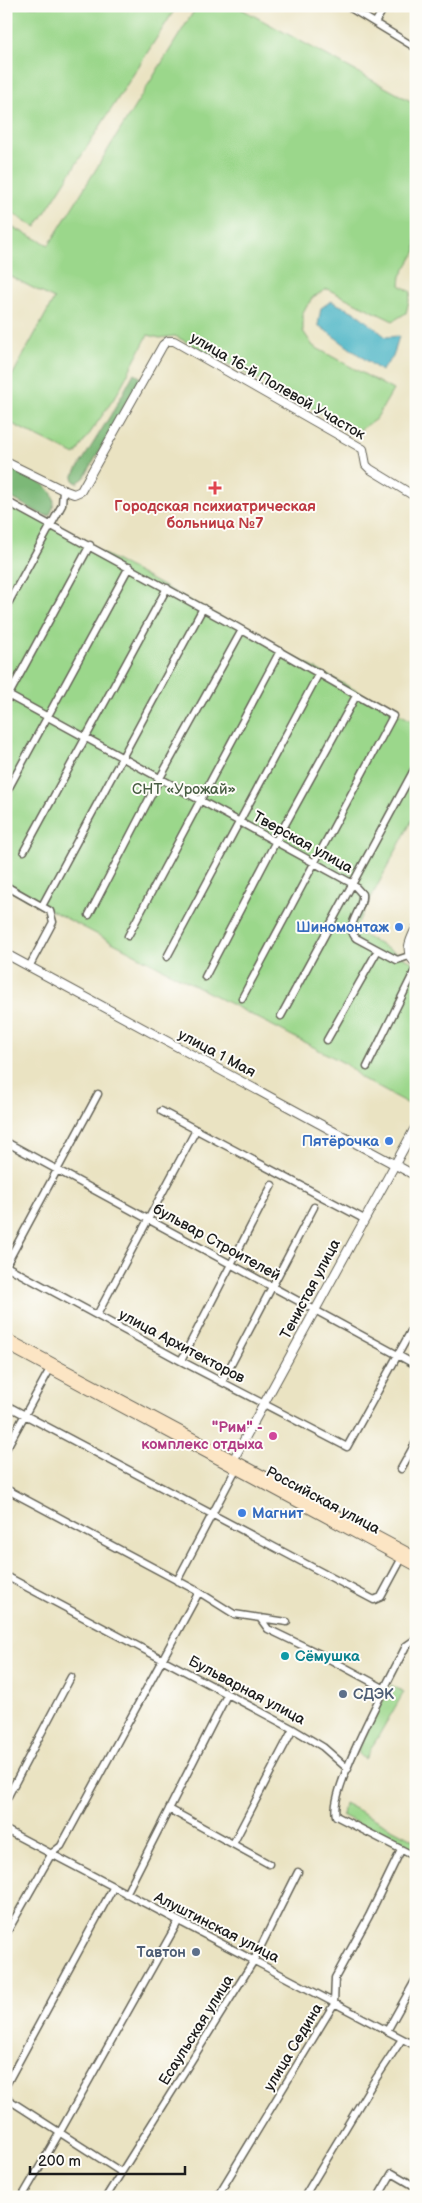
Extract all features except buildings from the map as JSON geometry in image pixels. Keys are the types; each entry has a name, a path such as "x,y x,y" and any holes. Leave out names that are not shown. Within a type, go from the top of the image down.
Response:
{"main road":[{"name":"Российская улица","path":"6,1338 416,1566"},
{"name":"Российская улица","path":"6,1345 416,1557"}],"street":[{"path":"347,6 416,48"},
{"path":"375,23 385,6"},
{"name":"улица 16-й Полевой Участок","path":"63,490 74,494 81,491 163,345 168,341 174,341 363,449 366,465 370,470 416,497"},
{"path":"6,462 63,490 62,505 6,608"},
{"path":"7,505 90,545 320,673 356,696 393,716 242,998"},
{"path":"7,696 90,545"},
{"path":"6,793 129,567"},
{"path":"24,852 85,736 167,588"},
{"path":"42,906 203,608"},
{"path":"89,915 160,778 242,630"},
{"path":"128,936 280,651"},
{"path":"167,957 320,673"},
{"name":"Тверская улица","path":"7,696 85,736 352,884 362,894 363,902 351,926 352,934 378,950"},
{"path":"205,977 276,841 356,696"},
{"path":"281,1016 416,766"},
{"path":"6,886 50,911 53,922 48,935 29,966"},
{"path":"416,928 410,940 409,953 416,963"},
{"path":"327,1040 378,950 397,960 409,953"},
{"name":"улица 1 Мая","path":"6,954 416,1176"},
{"path":"367,1067 416,968"},
{"path":"6,1265 98,1094"},
{"path":"161,1111 364,1219"},
{"name":"Тенистая улица","path":"235,1464 314,1309 416,1126"},
{"path":"97,1315 196,1130"},
{"name":"бульвар Строителей","path":"6,1142 149,1218 416,1365"},
{"path":"181,1361 272,1185"},
{"path":"222,1382 271,1285 314,1207"},
{"name":"улица Архитекторов","path":"6,1265 181,1361 347,1447 397,1355"},
{"path":"397,1355 416,1322"},
{"path":"6,1449 50,1369"},
{"path":"6,1405 374,1600 381,1597 402,1558"},
{"path":"401,1469 416,1442"},
{"path":"177,1580 213,1514 235,1464"},
{"path":"6,1488 199,1592 234,1614 287,1622"},
{"name":"Бульварная улица","path":"6,1576 292,1729 323,1747 348,1769"},
{"path":"6,1934 52,1853 61,1846 199,1592"},
{"path":"260,1618 268,1629 385,1689"},
{"path":"416,1639 406,1646 350,1758 335,1807 336,1816 416,1857"},
{"path":"6,1800 71,1677"},
{"path":"126,1894 227,1695"},
{"path":"233,1844 292,1729"},
{"path":"169,1809 269,1864"},
{"name":"Алуштинская улица","path":"6,1830 253,1962 290,1978 334,2004 416,2046"},
{"name":"улица Седина","path":"217,2197 334,2004 335,1978 369,1916 401,1850"},
{"name":"Есаульская улица","path":"106,2197 253,1962 298,1872"},
{"path":"6,2085 114,1888"},
{"path":"22,2197 178,1922"},
{"path":"387,2031 416,1979"},
{"path":"304,2197 371,2086 402,2039"},
{"path":"6,2098 121,2172"},
{"path":"378,2197 392,2173 416,2187"}],"green space":[{"path":"6,6 177,6 36,227 6,210"},
{"path":"197,6 236,6 416,104 416,251 401,276 400,285 411,292 406,313 393,321 327,289 313,297 303,312 303,331 313,346 393,390 376,419 357,432 175,336 160,338 148,335 117,394 75,455 6,421 6,387 54,299 6,274 6,224 49,245"},
{"path":"134,373 141,378 84,478 77,483 74,481 73,476"},
{"path":"6,467 34,479 49,490 53,497 53,506 49,516 41,514 6,495"},
{"name":"СНТ «Урожай»","path":"6,501 416,723 416,813 356,926 357,932 416,964 416,1108 361,1078 346,1064 6,887"},
{"path":"391,1685 404,1692 365,1759 360,1756 358,1750"},
{"path":"344,1803 416,1841 416,1854 342,1815"}],"water":[{"path":"331,301 356,313 386,337 399,336 393,357 381,371 318,325 321,308"}],"place":[{"name":"Городская психиатрическая больница №7","path":"215,488"},
{"name":"Шиномонтаж","path":"399,927"},
{"name":"Пятёрочка","path":"389,1141"},
{"name":"\"Рим\" - комплекс отдыха","path":"273,1436"},
{"name":"Магнит","path":"242,1513"},
{"name":"Сёмушка","path":"285,1656"},
{"name":"СДЭК","path":"343,1694"},
{"name":"Тавтон","path":"196,1952"}]}
